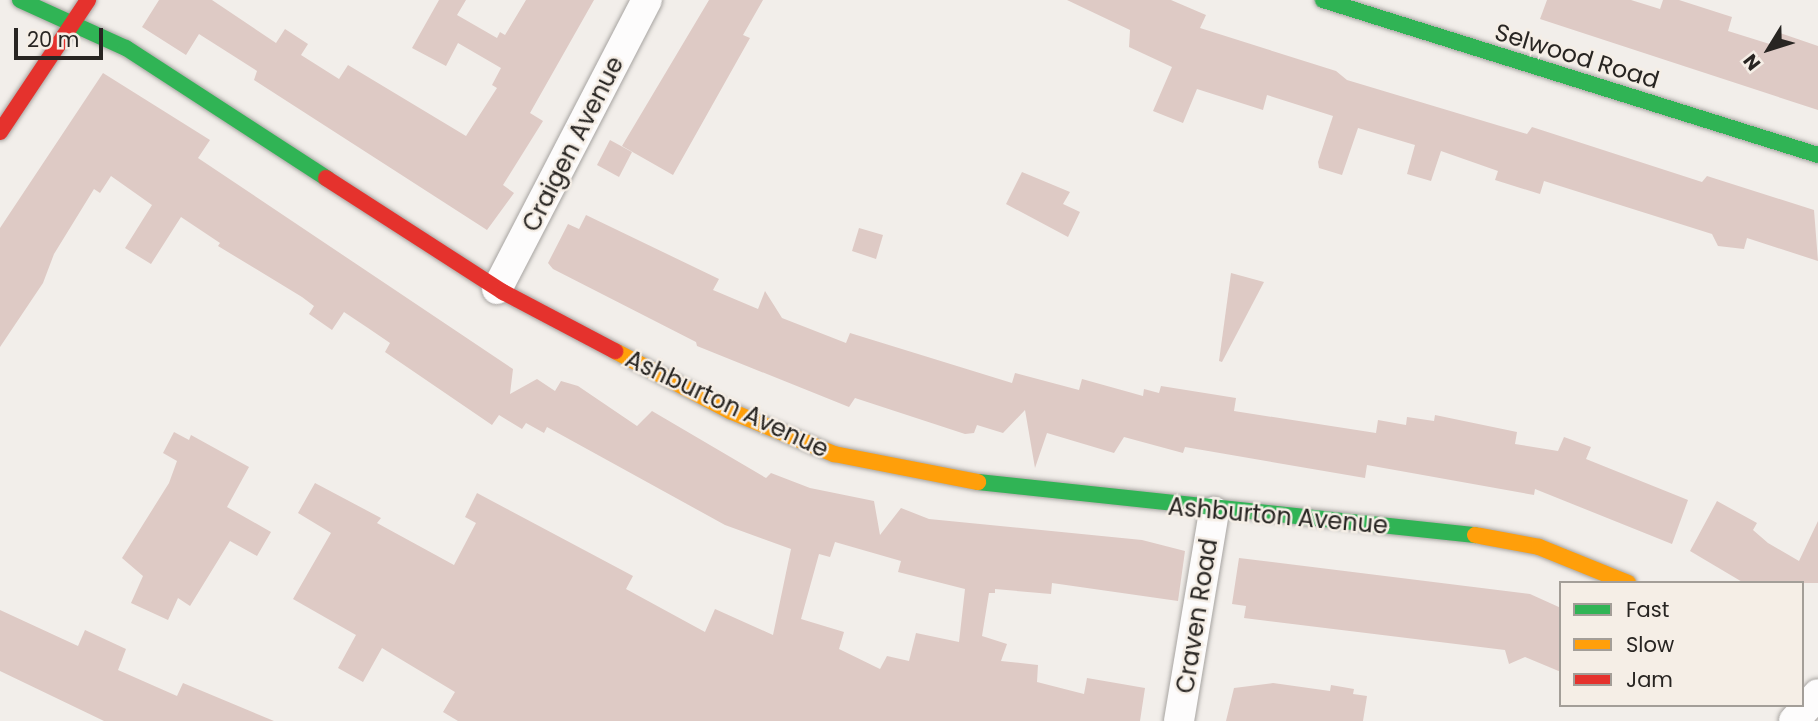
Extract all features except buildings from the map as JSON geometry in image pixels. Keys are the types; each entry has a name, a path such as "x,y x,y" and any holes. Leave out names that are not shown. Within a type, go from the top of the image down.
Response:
{"street":[{"name":"Ashburton Avenue","path":"20,0 126,48 497,289 730,411 834,454 948,479 1214,512 1512,540 1588,564 1624,581"},
{"path":"0,132 88,0"},
{"name":"Craigen Avenue","path":"497,289 647,0"},
{"name":"Selwood Road","path":"1323,0 1818,155"},
{"name":"Craven Road","path":"1179,721 1214,512"},
{"path":"1794,721 1818,692 1804,679"}],"traffic: fast":[{"path":"20,0 126,48 326,178"},
{"path":"1323,0 1818,155"},
{"path":"978,482 1475,535"}],"traffic: slow":[{"path":"615,351 730,411 834,454 978,482"},
{"path":"1475,535 1539,547 1623,581"}],"traffic: jam":[{"path":"0,132 88,0"},
{"path":"326,178 503,292 615,351"}]}
